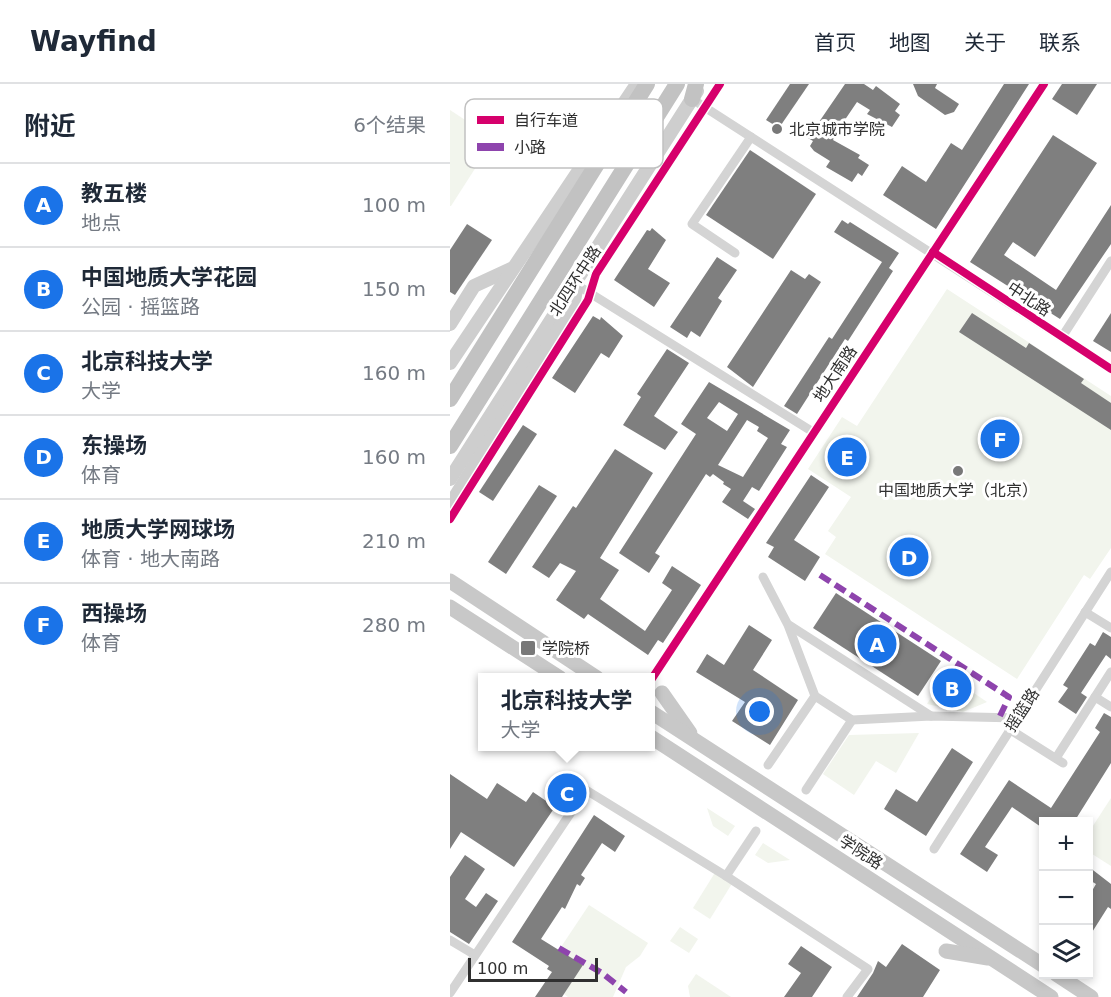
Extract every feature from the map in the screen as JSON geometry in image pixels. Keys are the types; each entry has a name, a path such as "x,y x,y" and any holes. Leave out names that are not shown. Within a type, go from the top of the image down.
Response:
{"highway":[{"path":"638,99 647,84"},
{"name":"北四环中路","path":"663,106 677,84"},
{"path":"450,399 595,168"},
{"name":"北四环中路","path":"450,446 624,168"}],"main road":[{"path":"450,581 589,673"},
{"path":"450,607 553,673"},
{"path":"662,693 695,740"},
{"name":"学院路","path":"655,715 1039,963"},
{"name":"学院路","path":"655,740 1051,997"},
{"path":"946,951 994,959"},
{"path":"1062,979 1091,997"}],"street":[{"name":"北四环中路","path":"663,142 694,92 702,84"},
{"name":"地大南路","path":"655,674 1044,84"},
{"name":"中北路","path":"694,92 751,137 1111,368"},
{"path":"735,253 692,224 751,137"},
{"path":"450,363 581,168"},
{"name":"北四环中路","path":"450,479 524,359 579,279 647,168"},
{"path":"1062,337 1111,261"},
{"path":"450,324 474,286 515,268"},
{"path":"450,505 573,306 579,279 813,432"},
{"name":"摇篮路","path":"934,849 1111,572"},
{"path":"763,577 788,625 815,696 852,720 931,716 1017,718"},
{"path":"1085,612 1111,628"},
{"path":"788,625 931,716"},
{"path":"1009,729 1059,761 1111,672"},
{"path":"768,765 815,696"},
{"path":"1095,697 1111,707"},
{"path":"806,790 852,720"},
{"path":"450,993 586,790 726,876 868,969 847,997"},
{"path":"726,876 756,831"},
{"path":"450,940 475,955"}],"shaded area":[{"path":"450,110 465,120 465,168 475,168 450,206"},
{"path":"947,289 1111,396 1111,548 1090,579 1084,575 1017,679 825,554 836,537 828,531 851,497 808,469 842,417 857,426"},
{"path":"946,674 987,702 963,712 927,704"},
{"path":"919,733 896,773 876,761 854,795 823,774 849,735"},
{"path":"1111,798 1111,866 1093,855 1093,826"},
{"path":"707,808 735,826 728,836 713,826"},
{"path":"763,843 790,860 768,863 755,855"},
{"path":"716,871 733,882 710,919 693,908"},
{"path":"589,905 648,943 640,956 626,967 613,997 568,997 564,994 582,965 559,950"},
{"path":"680,927 698,939 689,953 670,941"},
{"path":"696,974 731,997 690,997 688,986"}],"building":[{"path":"790,84 809,84 779,128 766,120"},
{"path":"845,84 864,84 873,90 876,86 900,104 895,111 900,115 892,127 867,114 870,110 857,102 838,130 833,140 860,155 858,158 869,165 862,176 858,173 852,182 826,167 830,161 814,151 810,146 813,141 808,138"},
{"path":"913,84 937,84 935,88 959,104 954,112 945,115 918,96"},
{"path":"1004,84 1029,84 936,229 883,195 902,166 926,182 951,143 962,150"},
{"path":"1062,84 1097,84 1077,115 1052,99"},
{"path":"1053,135 1097,163 1035,257 1013,242 1004,255 1056,290 1111,205 1111,244 1060,319 970,262"},
{"path":"750,150 816,194 773,259 706,215"},
{"path":"842,220 848,224 850,222 899,253 889,268 893,271 848,341 845,339 797,414 784,406 829,337 832,339 882,262 834,232"},
{"path":"467,224 492,240 455,295 450,292 450,250"},
{"path":"652,228 666,240 648,269 670,283 654,307 614,280 647,230 650,231"},
{"path":"717,257 737,270 718,298 722,301 700,337 691,331 687,338 670,327"},
{"path":"791,270 805,279 809,274 821,282 753,387 727,367"},
{"path":"972,313 1026,348 1029,343 1084,379 1081,383 1111,403 1111,430 959,332"},
{"path":"1111,313 1111,352 1093,341"},
{"path":"593,316 600,320 601,317 623,336 609,358 601,353 575,393 552,378"},
{"path":"667,349 689,363 654,416 678,432 665,450 623,425 641,397 637,394"},
{"path":"709,382 790,430 781,444 787,447 759,491 752,487 743,501 755,509 748,519 722,502 731,489 713,474 710,477 706,474 655,553 660,556 649,573 619,553 696,434 681,424","holes":["719,402 738,414 727,431 707,418","747,420 759,427 757,431 768,438 743,477 718,465"]},
{"path":"523,425 537,434 493,501 479,492"},
{"path":"615,449 653,473 600,558 619,570 600,599 645,631 672,590 662,583 672,566 701,585 663,643 658,640 648,655 588,614 584,619 556,600 576,571 560,563 549,578 532,567 573,506 576,508"},
{"path":"811,475 829,487 794,540 820,557 805,581 768,557 774,547 766,543"},
{"path":"539,485 557,496 506,574 488,562"},
{"path":"836,593 941,661 918,696 813,628"},
{"path":"749,625 772,640 753,670 798,700 770,745 732,721 745,702 696,672 707,654 724,665"},
{"path":"1103,632 1111,637 1111,659 1106,655 1081,693 1087,697 1076,714 1058,702 1068,688 1063,685 1090,643 1095,646"},
{"path":"1104,713 1111,717 1111,763 1077,817 1039,817 1039,826 1012,807 985,847 998,855 987,872 960,854 1009,780 1051,808 1100,732 1095,728"},
{"path":"952,748 973,762 926,836 884,809 896,789 917,802"},
{"path":"450,774 487,799 497,783 526,802 533,792 555,807 514,867 461,832 450,849"},
{"path":"594,815 625,836 615,852 602,843 581,875 585,878 580,886 577,884 565,909 562,907 541,939 583,965 562,997 535,997 552,972 547,969 549,966 512,942"},
{"path":"465,855 485,869 465,899 476,907 486,893 498,901 469,944 450,932 450,877"},
{"path":"1093,870 1111,884 1111,909 1108,907 1093,931 1093,889 1096,884 1093,882"},
{"path":"902,944 940,970 923,997 857,997 878,961 886,967"},
{"path":"801,946 832,967 812,997 784,997 801,973 788,964"}],"marked path":[{"path":"820,575 1009,697 999,718"},
{"path":"559,948 602,973 626,992"}],"cycle path":[{"path":"450,519 588,300 596,274 720,84"},
{"path":"655,674 1044,84"},
{"path":"933,252 1111,369"}],"place":[{"name":"北京城市学院","path":"777,129"},
{"name":"西操场","path":"1000,439"},
{"name":"地质大学网球场","path":"847,457"},
{"name":"中国地质大学（北京）","path":"958,471"},
{"name":"东操场","path":"909,557"},
{"name":"教五楼","path":"877,644"},
{"name":"学院桥","path":"528,648"},
{"name":"中国地质大学花园","path":"952,688"},
{"name":"北京科技大学","path":"567,793"}]}
